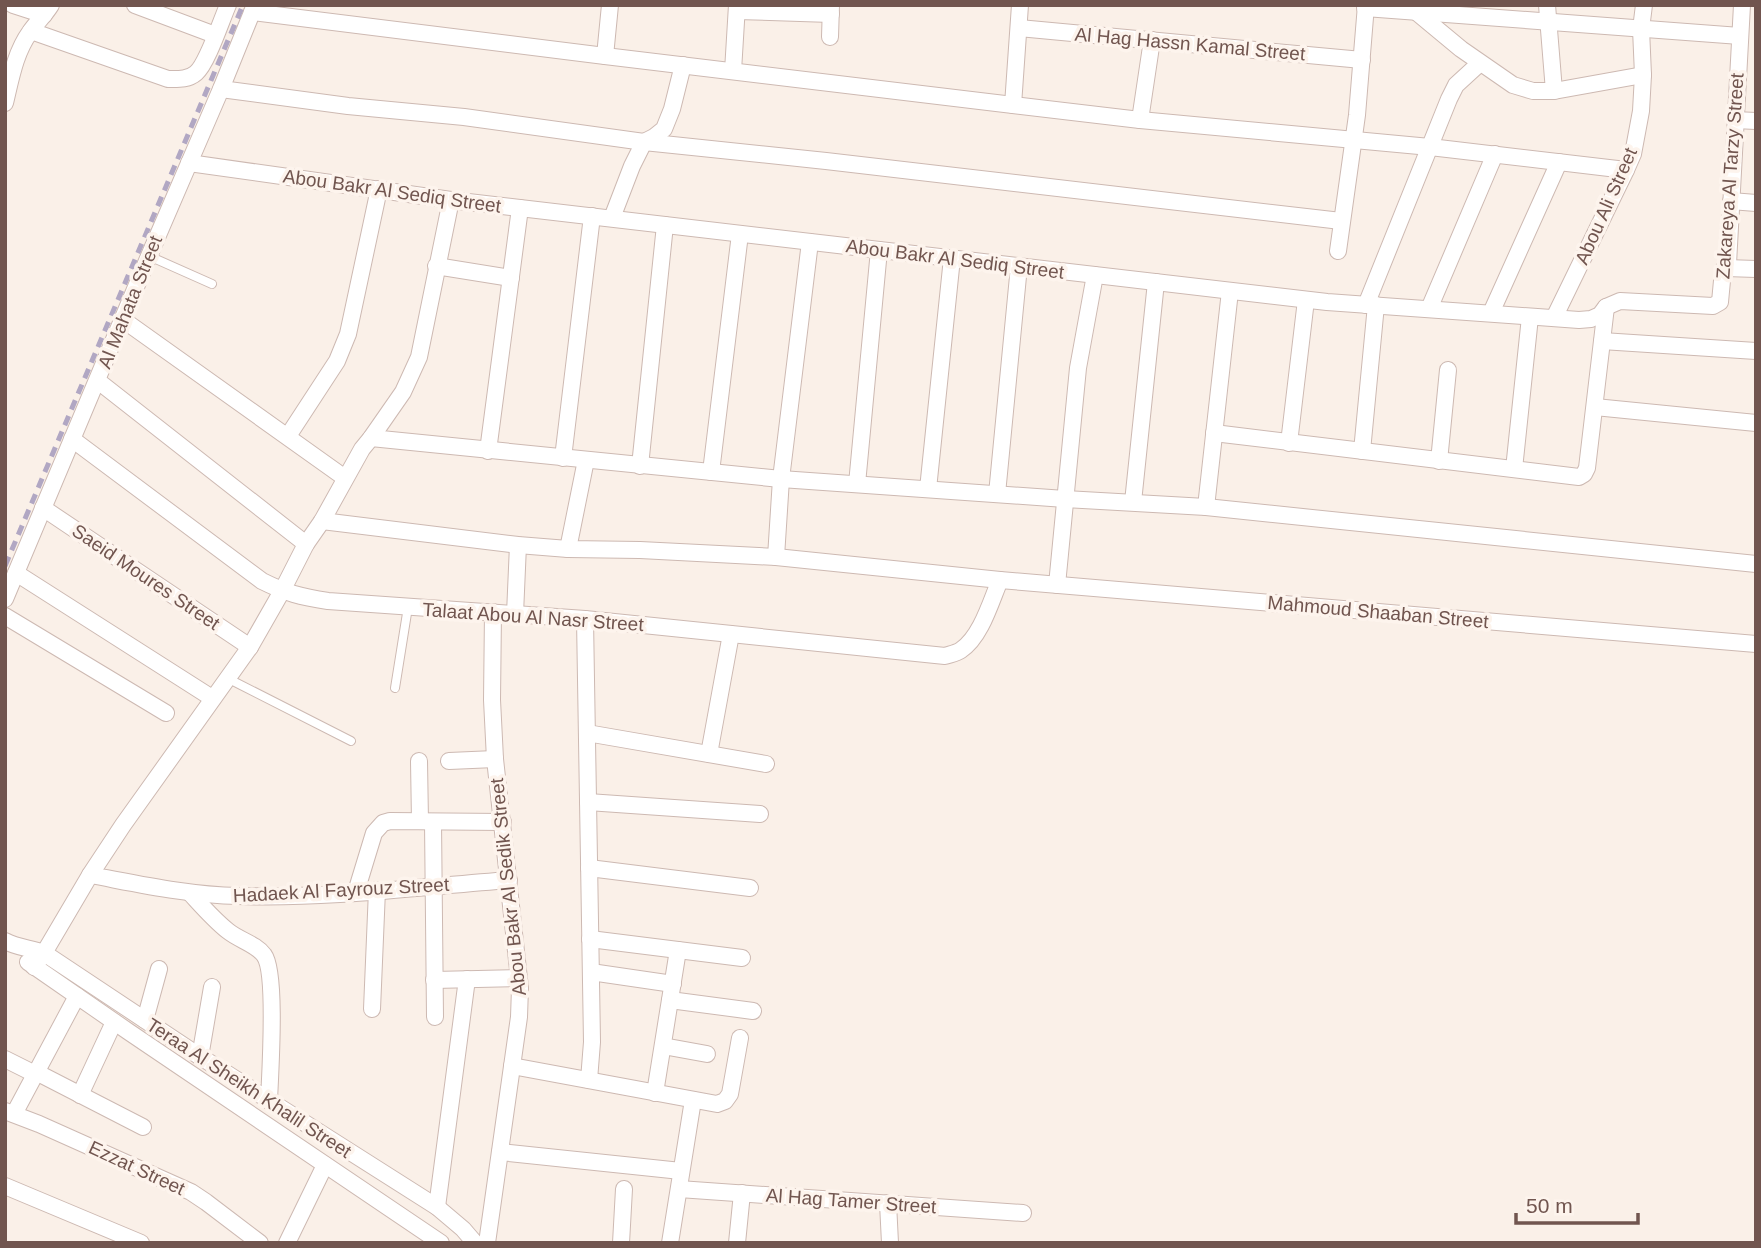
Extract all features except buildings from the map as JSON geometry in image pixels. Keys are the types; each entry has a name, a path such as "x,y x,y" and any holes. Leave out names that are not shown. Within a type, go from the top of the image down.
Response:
{"street":[{"path":"13,5 48,10"},
{"path":"135,5 215,35"},
{"path":"31,31 168,79 190,77 197,73 205,60 228,5"},
{"path":"605,56 610,5"},
{"path":"1013,105 1020,5"},
{"path":"1547,5 1554,91"},
{"name":"Abou Ali Street","path":"1554,318 1633,154 1641,111 1641,29 1644,5"},
{"name":"Zakareya Al Tarzy Street","path":"1718,304 1727,264 1735,120 1745,39 1742,5"},
{"path":"1338,251 1362,60 1365,6 1745,39"},
{"path":"254,8 605,56 1140,120 1430,146 1626,170"},
{"name":"Al Mahata Street","path":"5,599 254,8"},
{"path":"733,71 737,8 831,10 830,37"},
{"path":"1412,8 1461,50 1513,85 1554,91 1643,75"},
{"path":"5,103 9,70 31,31 48,10"},
{"name":"Al Hag Hassn Kamal Street","path":"1018,28 1362,60"},
{"path":"1140,120 1152,40"},
{"path":"1362,451 1371,305 1430,146 1456,85 1480,63"},
{"path":"612,218 644,142 664,129 683,65"},
{"path":"221,89 348,106 464,117 644,142 1341,221"},
{"path":"1735,120 1756,121"},
{"path":"1429,309 1495,154"},
{"path":"1491,313 1559,162"},
{"name":"Abou Bakr Al Sediq Street","path":"189,163 451,200 1306,300 1579,320 1600,315 1606,307 1620,301 1713,306 1718,304"},
{"path":"288,436 337,361 348,334 379,189"},
{"path":"34,967 90,874 250,647 345,478 403,392 419,357 451,200"},
{"path":"1731,201 1756,202"},
{"path":"488,451 520,208"},
{"path":"563,458 592,216"},
{"path":"640,466 665,225"},
{"path":"711,472 740,234"},
{"path":"776,557 781,479 810,242"},
{"path":"858,484 879,250"},
{"path":"928,489 952,258"},
{"path":"436,266 511,278"},
{"path":"997,494 1020,266"},
{"path":"1726,268 1756,269"},
{"path":"1057,585 1078,368 1095,275"},
{"path":"1133,502 1156,282"},
{"path":"1206,507 1230,291"},
{"path":"1289,443 1306,300"},
{"path":"1214,433 1579,477 1587,468 1606,307"},
{"path":"1514,469 1530,317"},
{"path":"122,319 345,478"},
{"path":"1602,341 1756,351"},
{"path":"1439,461 1448,370"},
{"path":"98,381 306,544"},
{"path":"1594,407 1756,423"},
{"path":"371,438 781,479 1206,507 1756,564"},
{"name":"Talaat Abou Al Nasr Street","path":"72,439 245,570 262,581 299,597 585,620 945,656 960,651 972,641 1000,580"},
{"path":"568,549 586,460"},
{"name":"Saeid Moures Street","path":"43,508 250,647"},
{"name":"Mahmoud Shaaban Street","path":"322,521 518,545 776,557 1000,580 1756,644"},
{"path":"515,614 518,545"},
{"path":"16,573 212,698"},
{"name":"Abou Bakr Al Sedik Street","path":"487,1243 519,1017 519,978 495,759 492,700 493,612"},
{"path":"5,615 166,713"},
{"path":"585,620 592,1055 589,1080"},
{"path":"709,754 731,634"},
{"path":"587,733 765,764"},
{"path":"449,761 495,759"},
{"path":"419,761 434,886 435,1017"},
{"path":"588,802 760,814"},
{"path":"356,892 374,833 390,821 503,821"},
{"path":"589,868 750,888"},
{"name":"Hadaek Al Fayrouz Street","path":"90,874 190,893 237,896 356,892 509,880"},
{"path":"372,1009 377,890"},
{"path":"190,893 229,932 264,955 269,964 272,984 269,1101"},
{"path":"590,939 742,958"},
{"name":"Teraa Al Sheikh Khalil Street","path":"10,944 44,953 200,1057 437,1207 475,1243"},
{"name":"Teraa Al Sheikh Khalil Street","path":"10,944 34,967 441,1243"},
{"path":"655,1093 678,950"},
{"path":"145,1020 159,969"},
{"path":"591,972 673,984"},
{"path":"434,980 519,978"},
{"path":"437,1207 467,979"},
{"path":"200,1057 212,987"},
{"path":"10,1113 36,1073 77,996"},
{"path":"670,1000 753,1011"},
{"path":"80,1094 114,1022"},
{"path":"512,1066 717,1104 728,1098 740,1038"},
{"path":"663,1046 707,1054"},
{"path":"5,1059 142,1127"},
{"path":"670,1243 693,1100"},
{"name":"Ezzat Street","path":"10,1113 191,1192 260,1243"},
{"path":"499,1152 681,1171"},
{"path":"287,1243 325,1165"},
{"path":"5,1186 141,1243"},
{"path":"621,1243 624,1189"},
{"name":"Al Hag Tamer Street","path":"679,1189 1023,1213"},
{"path":"737,1243 742,1193"},
{"path":"888,1203 890,1243"}],"lane":[{"path":"149,256 212,284"},
{"path":"395,688 408,607"},
{"path":"227,678 351,741"}],"railway":[{"path":"5,566 243,5"}]}
